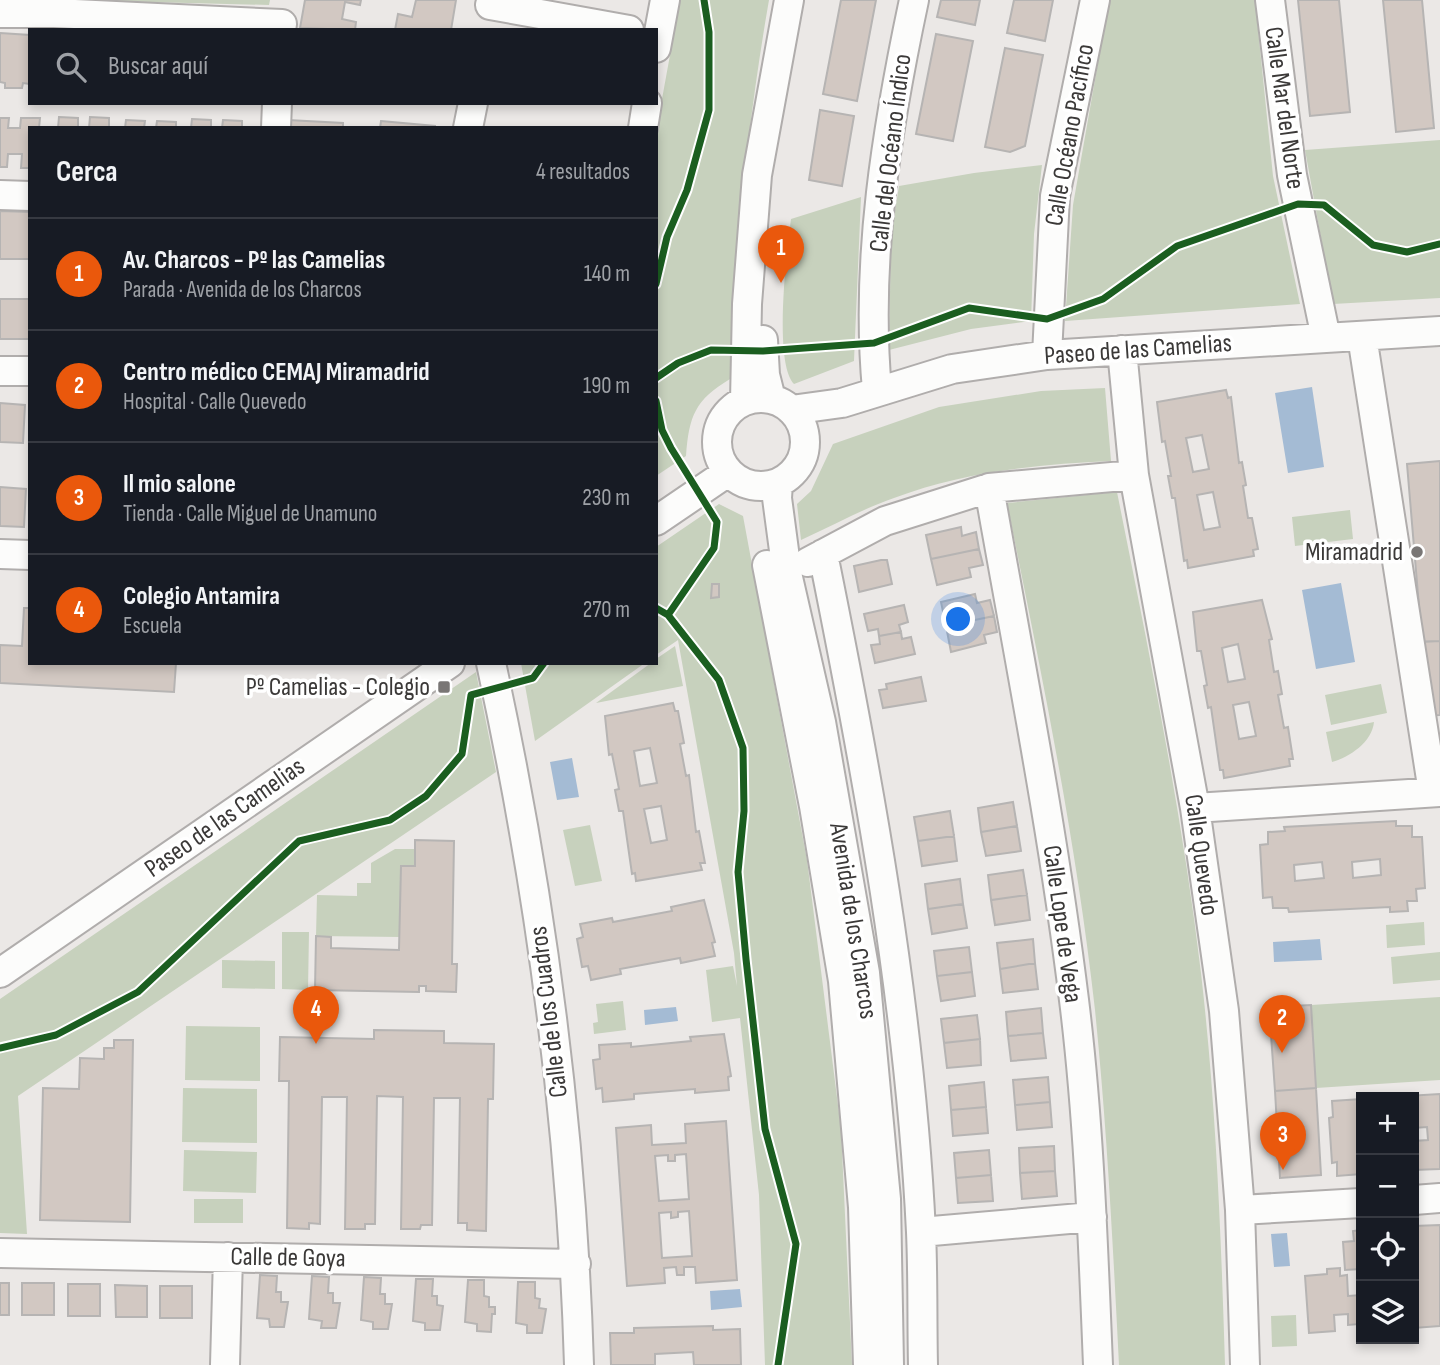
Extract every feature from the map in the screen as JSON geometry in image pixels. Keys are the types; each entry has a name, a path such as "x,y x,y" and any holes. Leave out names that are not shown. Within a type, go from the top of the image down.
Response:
{"street":[{"path":"658,34 665,0"},
{"path":"789,0 757,174 747,304 769,403 804,436"},
{"path":"769,403 762,351 774,191 808,0"},
{"name":"Calle del Océano Índico","path":"877,390 873,353 878,212 914,0"},
{"name":"Calle Océano Pacífico","path":"1047,355 1055,196 1095,0"},
{"name":"Calle Mar del Norte","path":"1270,0 1292,175 1326,338"},
{"path":"0,13 54,6 283,18"},
{"path":"489,12 613,28"},
{"path":"276,126 278,105"},
{"path":"468,126 473,105"},
{"path":"643,126 647,105"},
{"path":"0,195 28,195"},
{"name":"Paseo de las Camelias","path":"842,403 952,369 1047,355 1440,331"},
{"path":"1195,808 1437,792 1362,336"},
{"name":"Calle Quevedo","path":"1122,350 1134,475 1195,808 1224,1011 1240,1210 1245,1365"},
{"path":"0,371 28,371"},
{"path":"769,403 842,403 804,436 798,465 768,484 740,481 724,466 717,439 727,414 769,403"},
{"path":"658,504 724,466"},
{"path":"658,519 724,466"},
{"path":"787,573 885,521 989,488 1134,475"},
{"name":"Avenida de los Charcos","path":"768,484 777,498 787,573 821,722 865,973 886,1199 889,1365"},
{"name":"Avenida de los Charcos","path":"768,484 768,581 814,806 843,981 863,1207 868,1365"},
{"name":"Calle Lope de Vega","path":"989,488 1043,794 1074,1001 1093,1217 1098,1365"},
{"path":"0,554 28,555"},
{"name":"Avenida de los Charcos","path":"823,554 866,771 908,1066 921,1232 923,1365"},
{"name":"Paseo de las Camelias","path":"0,956 424,665"},
{"name":"Paseo de las Camelias","path":"0,973 447,665"},
{"name":"Calle de los Cuadros","path":"491,665 543,947 576,1264 579,1365"},
{"path":"1419,1200 1440,1198"},
{"path":"1240,1210 1356,1203"},
{"path":"921,1232 1093,1217"},
{"name":"Calle de Goya","path":"0,1254 576,1264"},
{"path":"225,1365 228,1257"}],"green space":[{"path":"72,0 270,0 269,5"},
{"path":"680,0 769,0 743,189 730,379 709,394 696,410 689,430 686,456 658,475 658,126"},
{"path":"1109,0 1255,0 1273,176 1300,304 1065,321 1073,205"},
{"path":"1440,140 1440,298 1333,304 1305,150"},
{"path":"1042,165 1034,234 1031,321 971,329 889,350 891,235 899,186"},
{"path":"861,197 854,361 794,384 784,353 783,330 791,219"},
{"path":"1105,388 1111,461 1028,467 947,482 882,502 801,540 797,504 811,491 833,444 939,407 1041,391"},
{"path":"1117,492 1175,792 1201,973 1220,1218 1225,1365 1119,1365 1103,1099 1087,946 1057,755 1007,503"},
{"path":"719,504 743,516 807,860 841,1129 852,1365 765,1365 759,1195 740,1018 712,1022 706,970 733,966 737,986 734,953 678,640 658,654 658,546"},
{"path":"1350,510 1353,539 1295,546 1292,517"},
{"path":"675,646 683,686 596,703 648,665 658,665 658,658"},
{"path":"521,665 642,665 535,741"},
{"path":"476,672 496,772 18,1096 27,1234 0,1233 0,999"},
{"path":"1381,684 1387,713 1331,725 1325,695"},
{"path":"1374,722 1369,736 1359,748 1332,762 1326,732"},
{"path":"590,825 602,881 575,886 563,830"},
{"path":"395,849 415,849 415,866 401,866 401,937 316,936 317,895 357,896 357,883 371,883 371,863"},
{"path":"1424,922 1425,945 1387,948 1386,925"},
{"path":"282,932 309,932 308,990 282,989"},
{"path":"1440,952 1440,980 1393,984 1391,957"},
{"path":"222,960 275,961 275,989 222,988"},
{"path":"1440,997 1440,1080 1316,1088 1311,1005"},
{"path":"623,1001 626,1030 594,1034 593,1023 598,1022 596,1004"},
{"path":"186,1026 260,1027 260,1081 185,1080"},
{"path":"183,1088 257,1089 257,1143 182,1142"},
{"path":"184,1150 257,1152 256,1193 183,1191"},
{"path":"194,1199 243,1199 243,1223 194,1223"},
{"path":"1296,1315 1297,1346 1272,1347 1271,1316"}],"water":[{"path":"1312,387 1324,467 1288,473 1275,393"},
{"path":"1341,583 1355,662 1316,669 1302,590"},
{"path":"572,758 579,797 557,800 550,762"},
{"path":"1320,939 1322,960 1274,962 1273,942"},
{"path":"676,1007 678,1021 645,1025 644,1010"},
{"path":"1287,1233 1290,1266 1274,1267 1271,1234"},
{"path":"740,1289 742,1307 711,1310 710,1291"}],"building":[{"path":"305,0 361,0 360,5 345,2 342,19 356,22 355,28 300,28"},
{"path":"416,0 456,0 451,28 395,28 398,14 412,17"},
{"path":"841,0 876,0 857,101 823,94"},
{"path":"941,0 980,0 975,25 937,17"},
{"path":"1014,0 1053,0 1045,41 1007,33"},
{"path":"1298,0 1339,0 1350,112 1310,116"},
{"path":"1383,0 1422,0 1434,128 1396,132"},
{"path":"0,33 28,35 28,84 23,83 22,88 5,88 5,83 0,82"},
{"path":"936,34 973,41 953,141 916,134"},
{"path":"1005,48 1043,55 1025,146 1010,152 985,147"},
{"path":"820,110 854,116 842,186 809,180"},
{"path":"59,117 78,118 78,126 58,126"},
{"path":"90,117 109,118 109,126 89,126"},
{"path":"0,118 9,118 8,128 20,128 21,118 40,118 39,126 28,126 28,168 21,168 22,154 8,154 7,167 0,167"},
{"path":"192,119 211,120 211,126 191,126"},
{"path":"126,120 145,121 144,126 125,126"},
{"path":"223,120 242,121 242,126 222,126"},
{"path":"288,120 343,123 343,126 288,126"},
{"path":"157,121 176,122 176,126 156,126"},
{"path":"381,121 435,126 380,126"},
{"path":"0,211 28,212 28,259 0,259"},
{"path":"0,299 28,299 28,339 0,339"},
{"path":"1226,390 1228,398 1231,397 1239,463 1242,462 1246,485 1243,486 1248,518 1252,518 1258,549 1253,550 1254,556 1188,568 1187,560 1184,561 1175,498 1172,498 1168,476 1171,476 1165,441 1162,442 1157,402","holes":["1202,435 1209,469 1193,472 1186,438","1213,492 1220,527 1204,530 1197,495"]},
{"path":"0,403 25,405 23,443 0,442"},
{"path":"1440,461 1440,641 1422,642 1407,464"},
{"path":"0,487 26,489 24,527 0,526"},
{"path":"961,527 962,536 976,532 979,549 931,559 926,535"},
{"path":"979,549 983,565 969,568 971,577 937,585 931,559"},
{"path":"887,560 892,584 859,592 854,566"},
{"path":"712,584 719,584 719,597 711,598"},
{"path":"975,594 977,603 990,600 994,616 946,626 941,602"},
{"path":"1262,600 1272,639 1269,640 1274,672 1278,671 1282,694 1278,695 1284,728 1288,727 1293,759 1289,759 1290,766 1224,778 1223,770 1220,770 1211,707 1208,708 1204,686 1207,685 1201,651 1197,651 1193,612","holes":["1238,644 1245,679 1228,682 1222,648","1249,702 1256,736 1239,739 1233,705"]},
{"path":"904,605 908,622 899,625 901,632 879,636 878,629 868,631 864,614"},
{"path":"24,608 28,608 28,665 176,665 174,692 0,683 0,645 22,646"},
{"path":"994,616 997,632 984,635 986,643 951,652 946,626"},
{"path":"901,632 902,639 911,637 915,654 875,663 871,645 880,644 879,636"},
{"path":"1440,641 1440,715 1421,716 1409,642"},
{"path":"921,677 926,701 883,708 879,690 887,689 886,684"},
{"path":"673,703 675,711 678,711 684,743 680,744 686,776 689,775 696,832 699,831 705,863 700,863 702,870 636,881 635,873 632,874 623,811 619,811 615,790 619,789 612,754 609,755 605,716","holes":["650,748 657,783 640,786 634,751","661,806 667,840 651,843 644,809"]},
{"path":"1013,802 1017,826 981,832 978,808"},
{"path":"950,811 954,836 918,841 914,817"},
{"path":"1396,821 1396,826 1412,826 1412,837 1422,837 1425,888 1416,889 1417,901 1407,901 1408,911 1390,912 1390,907 1289,912 1288,908 1273,908 1272,897 1263,898 1260,845 1268,844 1268,832 1285,831 1284,827","holes":["1380,859 1381,875 1353,878 1352,862","1322,862 1324,878 1295,881 1294,865"]},
{"path":"1017,826 1021,851 986,856 981,832"},
{"path":"954,836 957,861 922,866 918,841"},
{"path":"415,840 454,841 452,964 457,964 456,992 426,991 426,986 419,986 419,992 315,990 316,936 331,937 331,948 399,950 401,866 415,866"},
{"path":"1023,870 1027,895 991,900 988,875"},
{"path":"960,879 963,904 928,909 925,884"},
{"path":"1027,895 1030,920 995,925 991,900"},
{"path":"704,900 715,942 712,943 715,956 681,963 680,958 620,969 621,974 591,980 588,966 582,967 577,939 583,937 580,924 612,918 613,922 672,911 671,907"},
{"path":"963,904 967,928 932,934 928,909"},
{"path":"1033,939 1035,963 1000,969 997,943"},
{"path":"969,947 972,972 937,976 934,951"},
{"path":"1035,963 1038,989 1003,993 1000,969"},
{"path":"972,972 975,996 941,1001 937,976"},
{"path":"1311,1005 1316,1088 1275,1091 1269,1007"},
{"path":"1041,1008 1043,1033 1008,1036 1006,1012"},
{"path":"977,1015 980,1039 944,1043 941,1019"},
{"path":"374,1030 444,1031 444,1043 494,1044 493,1099 488,1099 486,1231 467,1230 467,1223 458,1223 460,1098 434,1098 432,1225 421,1225 420,1229 401,1229 403,1097 377,1096 375,1224 365,1224 365,1229 345,1229 347,1097 322,1097 320,1224 309,1223 309,1229 287,1228 289,1081 279,1081 280,1037 374,1039"},
{"path":"1043,1033 1046,1058 1011,1061 1008,1036"},
{"path":"724,1034 731,1076 728,1077 729,1090 695,1093 695,1089 634,1094 634,1099 603,1102 602,1088 596,1089 593,1060 600,1059 599,1045 631,1043 631,1047 691,1041 690,1037"},
{"path":"980,1039 981,1065 947,1068 944,1043"},
{"path":"114,1040 133,1040 130,1222 40,1220 43,1088 79,1089 80,1058 104,1059 104,1048 114,1048"},
{"path":"1048,1077 1050,1102 1015,1105 1013,1080"},
{"path":"984,1082 986,1107 951,1110 949,1086"},
{"path":"1316,1088 1321,1175 1280,1178 1275,1091"},
{"path":"1440,1094 1440,1169 1419,1170 1419,1141 1428,1140 1427,1127 1419,1128 1419,1095"},
{"path":"1356,1099 1356,1174 1337,1176 1337,1162 1332,1163 1329,1118 1333,1117 1332,1101"},
{"path":"1050,1102 1052,1127 1017,1130 1015,1105"},
{"path":"986,1107 988,1133 953,1136 951,1110"},
{"path":"726,1121 737,1280 696,1283 695,1267 684,1267 684,1275 677,1275 676,1267 664,1268 665,1283 627,1286 616,1128 651,1125 652,1145 686,1143 685,1124","holes":["686,1154 689,1199 659,1201 655,1156 668,1155 668,1161 675,1161 675,1155","689,1211 692,1256 662,1258 659,1213 671,1212 671,1218 678,1217 678,1212"]},
{"path":"1054,1146 1055,1171 1020,1173 1019,1148"},
{"path":"989,1150 991,1175 956,1178 954,1153"},
{"path":"1055,1171 1057,1196 1022,1199 1020,1173"},
{"path":"991,1175 993,1201 958,1203 956,1178"},
{"path":"1440,1225 1440,1326 1419,1328 1419,1226"},
{"path":"1353,1231 1356,1231 1356,1269 1345,1270 1343,1242 1354,1241"},
{"path":"1340,1268 1340,1276 1347,1275 1348,1296 1356,1295 1356,1324 1348,1325 1348,1314 1334,1315 1335,1331 1309,1333 1305,1276 1327,1274 1327,1269"},
{"path":"260,1275 277,1276 276,1292 281,1292 281,1302 288,1302 284,1327 270,1327 269,1319 257,1318"},
{"path":"312,1276 329,1277 328,1293 333,1293 333,1303 340,1303 336,1328 321,1328 322,1321 309,1319"},
{"path":"364,1277 381,1278 380,1294 385,1294 385,1304 392,1304 388,1329 373,1329 373,1322 361,1320"},
{"path":"416,1279 433,1279 432,1296 437,1296 437,1305 443,1306 440,1330 425,1330 425,1323 413,1321"},
{"path":"468,1280 484,1280 484,1296 489,1297 489,1307 495,1307 491,1332 477,1331 477,1324 465,1322"},
{"path":"518,1282 535,1282 535,1298 540,1299 539,1308 546,1309 542,1333 527,1333 527,1325 516,1323"},
{"path":"0,1283 9,1283 9,1315 0,1315"},
{"path":"22,1283 54,1283 54,1315 22,1315"},
{"path":"68,1284 100,1284 100,1316 68,1316"},
{"path":"115,1285 147,1286 147,1317 116,1317"},
{"path":"160,1286 192,1286 192,1318 160,1318"},
{"path":"713,1326 713,1330 740,1329 741,1365 694,1365 693,1352 655,1354 655,1365 611,1365 610,1333 634,1333 634,1328"}],"cycle path":[{"path":"658,275 667,237 687,190 709,110 709,32 704,0"},
{"path":"658,377 678,363 711,350 763,351 874,343 969,308 1047,319 1103,299 1177,246 1298,204 1324,205 1373,245 1407,252 1440,244"},
{"path":"658,411 662,430 671,448 717,522 714,548 668,615"},
{"path":"658,609 668,615 719,680 743,748 744,811 738,872 746,959 765,1129 796,1244 778,1365"},
{"path":"0,1048 56,1035 138,992 299,841 390,820 426,796 462,754 471,695 533,678 543,665"}],"place":[{"name":"Av. Charcos - Pº las Camelias","path":"781,283"},
{"name":"Miramadrid","path":"1417,552"},
{"name":"Pº Camelias - Colegio","path":"444,687"},
{"name":"Colegio Antamira","path":"316,1044"},
{"name":"Centro médico CEMAJ Miramadrid","path":"1282,1053"},
{"name":"Il mio salone","path":"1283,1170"}]}
